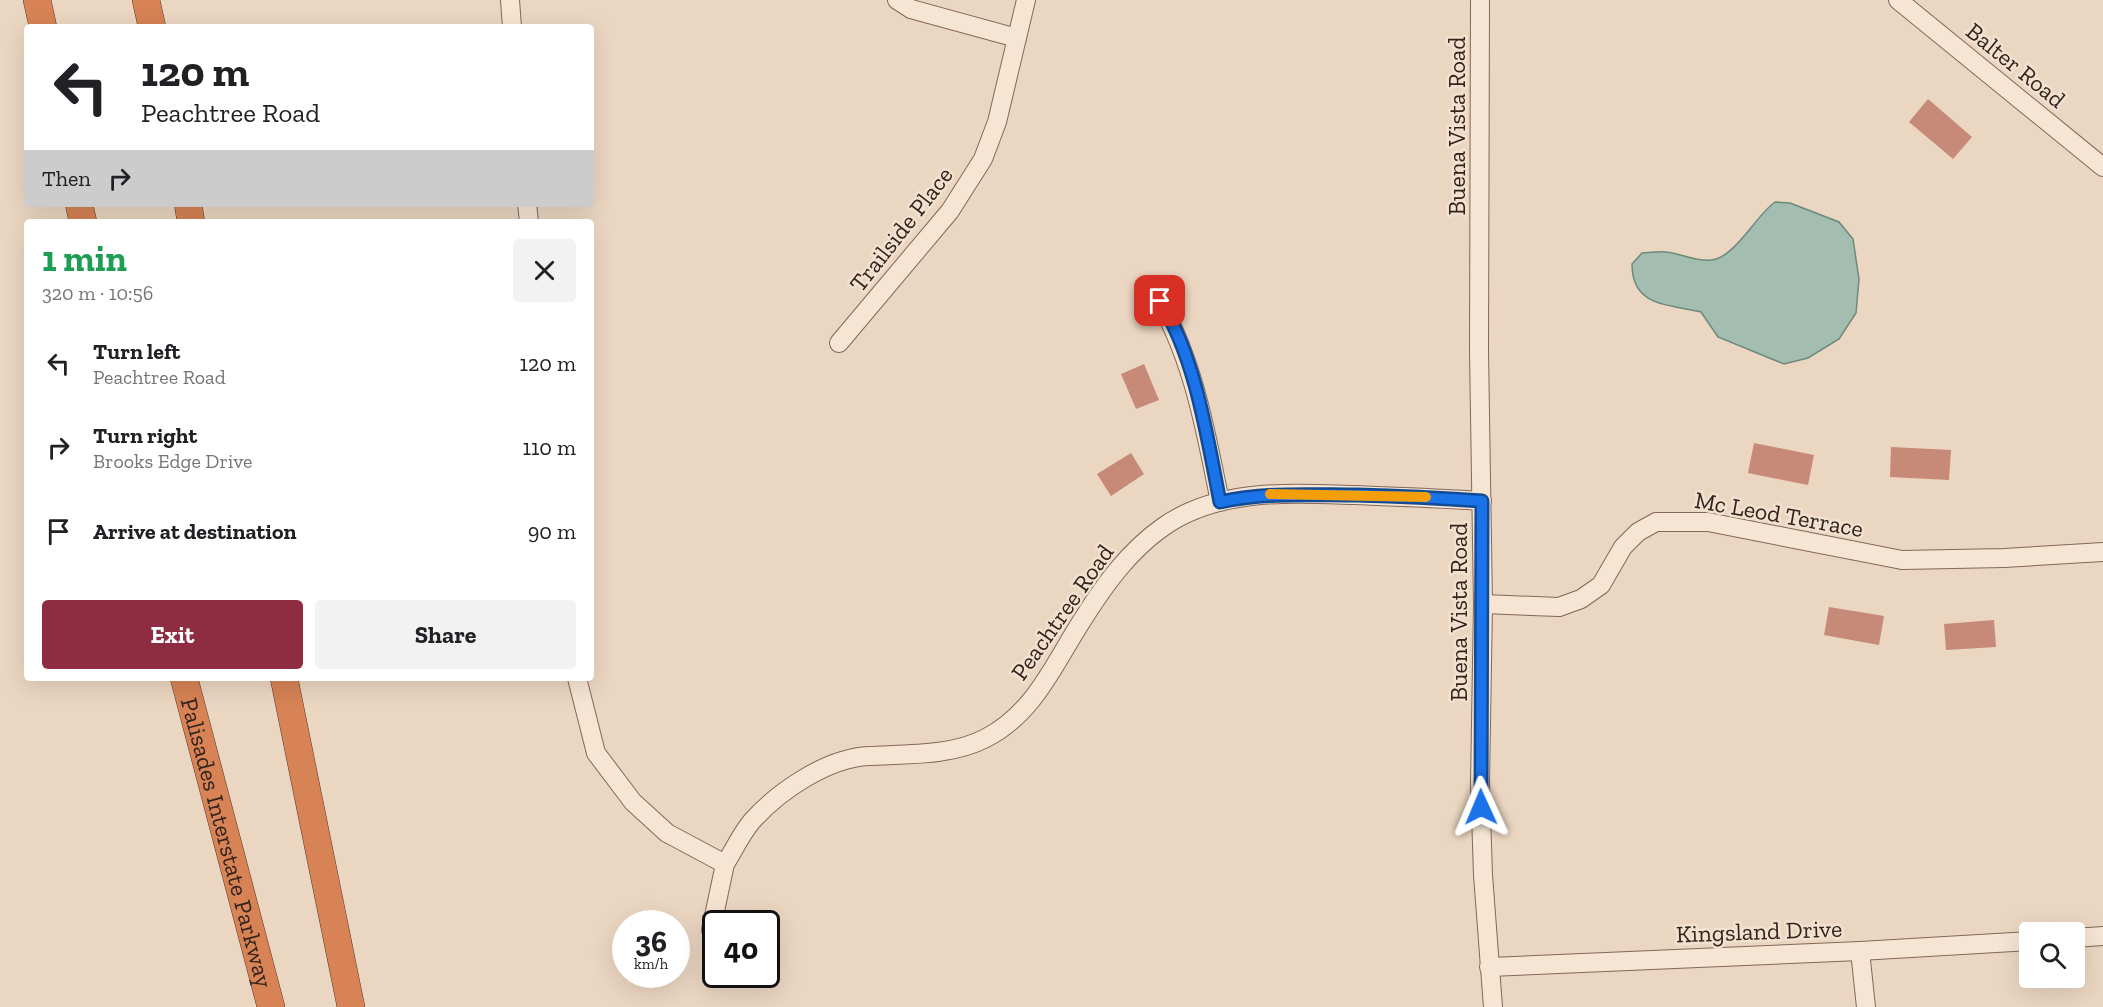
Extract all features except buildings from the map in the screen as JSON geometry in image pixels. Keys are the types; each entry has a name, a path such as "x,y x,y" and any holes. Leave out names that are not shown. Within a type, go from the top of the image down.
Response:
{"highway":[{"path":"37,0 42,24"},
{"path":"146,0 151,24"},
{"name":"Palisades Interstate Parkway","path":"185,681 272,1007"},
{"path":"285,681 351,1007"}],"street":[{"path":"510,0 513,24"},
{"path":"897,0 911,9 1017,38"},
{"name":"Trailside Place","path":"839,343 966,189 983,159 997,122 1026,0"},
{"name":"Buena Vista Road","path":"1480,0 1483,604 1480,784 1493,1007"},
{"name":"Balter Road","path":"1898,0 2103,167"},
{"path":"1151,287 1169,315 1194,382 1220,502"},
{"name":"Peachtree Road","path":"725,864 752,822 808,774 865,756 948,750 986,738 1037,694 1103,588 1131,554 1164,526 1188,513 1250,495 1395,495 1482,501"},
{"name":"Mc Leod Terrace","path":"1483,604 1559,607 1581,598 1601,585 1623,547 1638,532 1656,522 1708,522 1902,560 2004,558 2103,552"},
{"path":"578,681 596,753 633,802 667,833 725,864 715,910"},
{"path":"2085,937 2103,936"},
{"name":"Kingsland Drive","path":"1490,967 1860,951 2019,941"},
{"path":"1860,951 1866,1007"}],"shaded area":[{"path":"1775,202 1790,203 1839,222 1853,239 1859,279 1856,313 1839,339 1808,358 1784,364 1718,337 1701,312 1654,301 1638,289 1632,264 1642,253 1663,252 1705,260 1720,258 1737,244"}],"slow traffic":[{"path":"1270,494 1426,497"}],"route":[{"path":"1160,301 1169,315 1194,382 1220,502 1250,495 1280,494 1395,495 1482,501 1481,807"}]}
